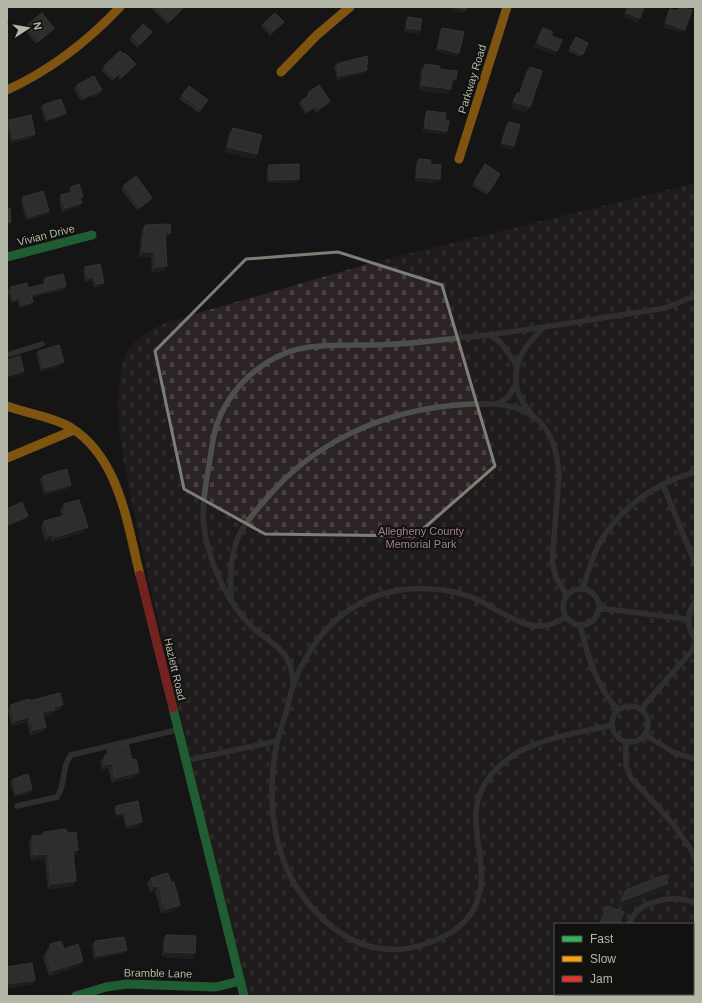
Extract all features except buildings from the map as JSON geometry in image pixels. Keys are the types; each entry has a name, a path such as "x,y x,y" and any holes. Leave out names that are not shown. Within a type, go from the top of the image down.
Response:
{"street":[{"path":"7,90 40,75 78,48 101,28 120,7"},
{"path":"281,72 317,35 350,7"},
{"name":"Parkway Road","path":"459,159 507,7"},
{"name":"Vivian Drive","path":"7,257 92,235"},
{"name":"Hazlett Road","path":"7,406 53,420 74,430 98,455 119,492 244,996"},
{"path":"7,458 74,430"},
{"name":"Bramble Lane","path":"76,996 106,987 127,984 216,987 240,982"}],"lane":[{"path":"293,685 292,673 286,656 277,645 251,626 231,600 216,571 210,555 203,523 203,509 216,429 225,408 242,383 270,360 286,352 308,347 402,343 491,335 665,308 695,296"},
{"path":"545,327 525,347 516,365 517,383 521,400 544,428 551,440 558,464 559,488 552,562 556,578 567,595"},
{"path":"491,335 503,345 516,365"},
{"path":"7,355 42,344"},
{"path":"497,404 509,396 517,383"},
{"path":"231,600 231,570 234,551 240,533 253,514 272,492 309,457 330,443 391,417 448,406 497,404 519,408 534,416"},
{"path":"582,589 592,560 606,533 634,503 649,492 680,476 695,472"},
{"path":"663,485 695,563"},
{"path":"565,617 557,623 531,626 512,618 487,604 458,593 426,589 392,592 374,597 357,604 331,624 310,651 293,685 277,741 272,780 274,819 280,850 293,882 315,911 342,933 371,947 397,950 424,944 452,932 462,924 475,906 482,883 483,871 476,831 477,803 482,790 498,767 510,756 534,744 612,725"},
{"path":"582,589 595,596 598,608 593,620 587,624 580,625 570,622 565,617 562,606 567,595 573,591 582,589"},
{"path":"695,602 688,619 689,628 695,639"},
{"path":"598,608 688,619"},
{"path":"580,625 588,659 608,699 618,710"},
{"path":"641,709 695,647"},
{"path":"628,706 641,709 648,720 648,728 645,735 639,740 626,742 618,738 614,733 612,725 618,710 628,706"},
{"path":"17,806 57,797 61,792 64,770 71,755 177,730"},
{"path":"645,735 675,753 695,759"},
{"path":"192,759 277,741"},
{"path":"626,742 626,765 631,778 673,824 692,851 695,860"},
{"path":"629,923 632,915 640,909 659,901 677,899 695,903"}],"highlighted area":[{"path":"338,252 442,285 495,466 415,536 265,534 184,489 155,351 246,259"}],"green space":[{"name":"Allegheny County Memorial Park","path":"695,183 695,996 249,996 175,695 146,568 130,492 118,417 121,371 128,352 138,338 145,333 171,321 371,263"}],"traffic: fast":[{"path":"7,257 92,235"},
{"path":"173,708 244,996"},
{"path":"76,996 106,987 127,984 216,987 240,981"}],"traffic: slow":[{"path":"7,90 39,74 68,54 95,32 120,7"},
{"path":"281,72 317,35 350,7"},
{"path":"459,159 507,7"},
{"path":"7,406 63,423 87,440 100,456 111,474 119,494 140,575"},
{"path":"7,458 74,430"}],"traffic: jam":[{"path":"140,575 173,708"}]}
